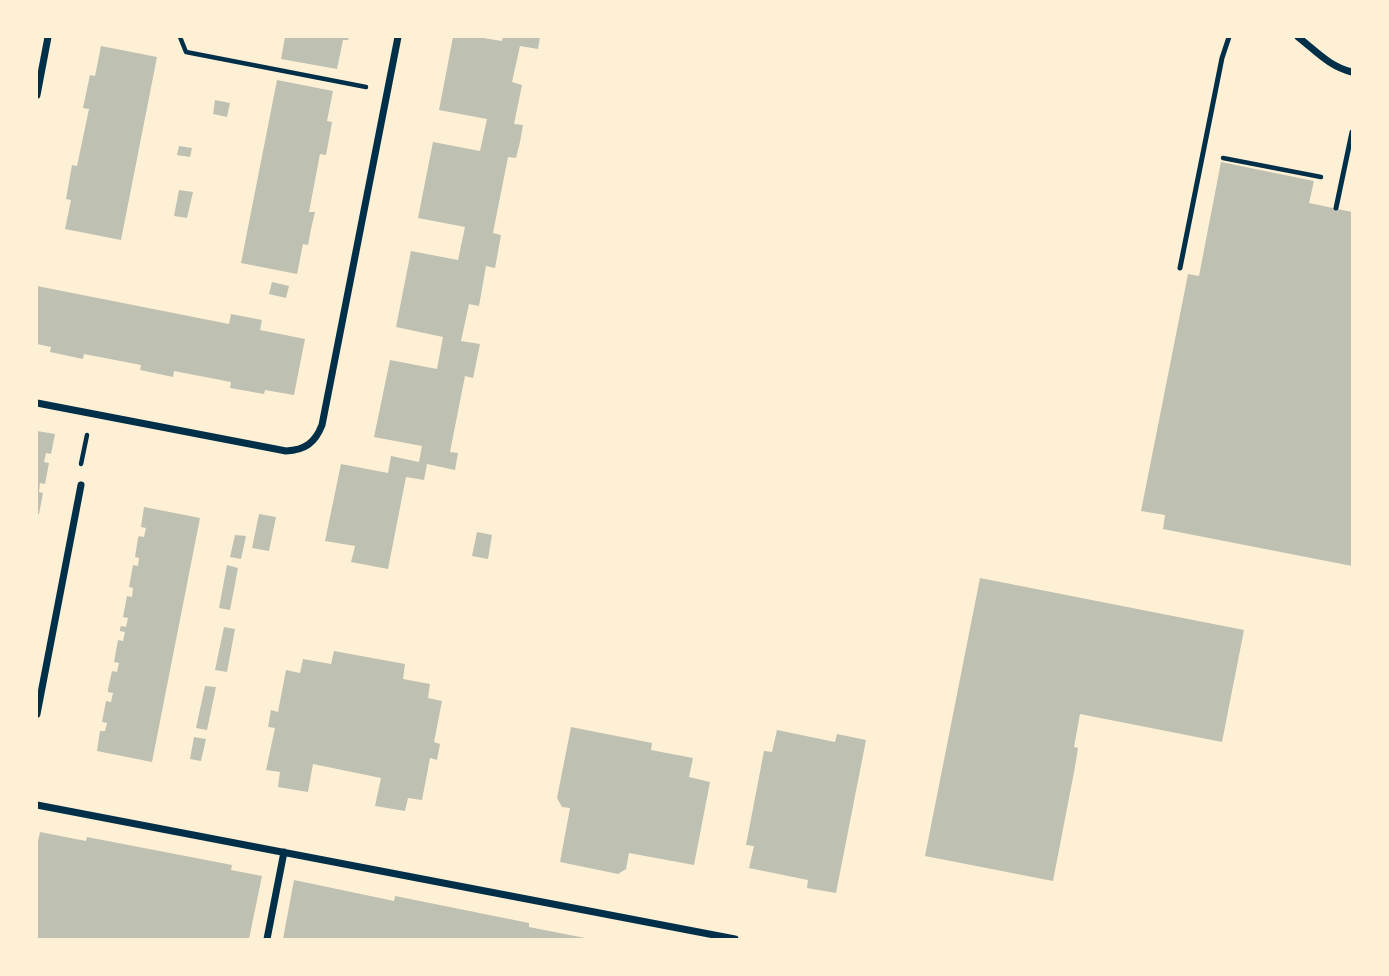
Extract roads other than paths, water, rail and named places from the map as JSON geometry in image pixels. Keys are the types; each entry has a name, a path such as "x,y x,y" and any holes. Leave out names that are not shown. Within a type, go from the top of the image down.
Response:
{"street":[{"path":"37,94 48,37"},
{"path":"37,403 286,451 299,449 313,442 322,425 398,37"},
{"path":"1298,37 1332,65 1352,72"},
{"path":"37,714 82,485"},
{"path":"37,805 734,939"},
{"path":"267,939 284,852"}],"lane":[{"path":"1180,268 1228,37"},
{"path":"1336,208 1352,132"}]}
